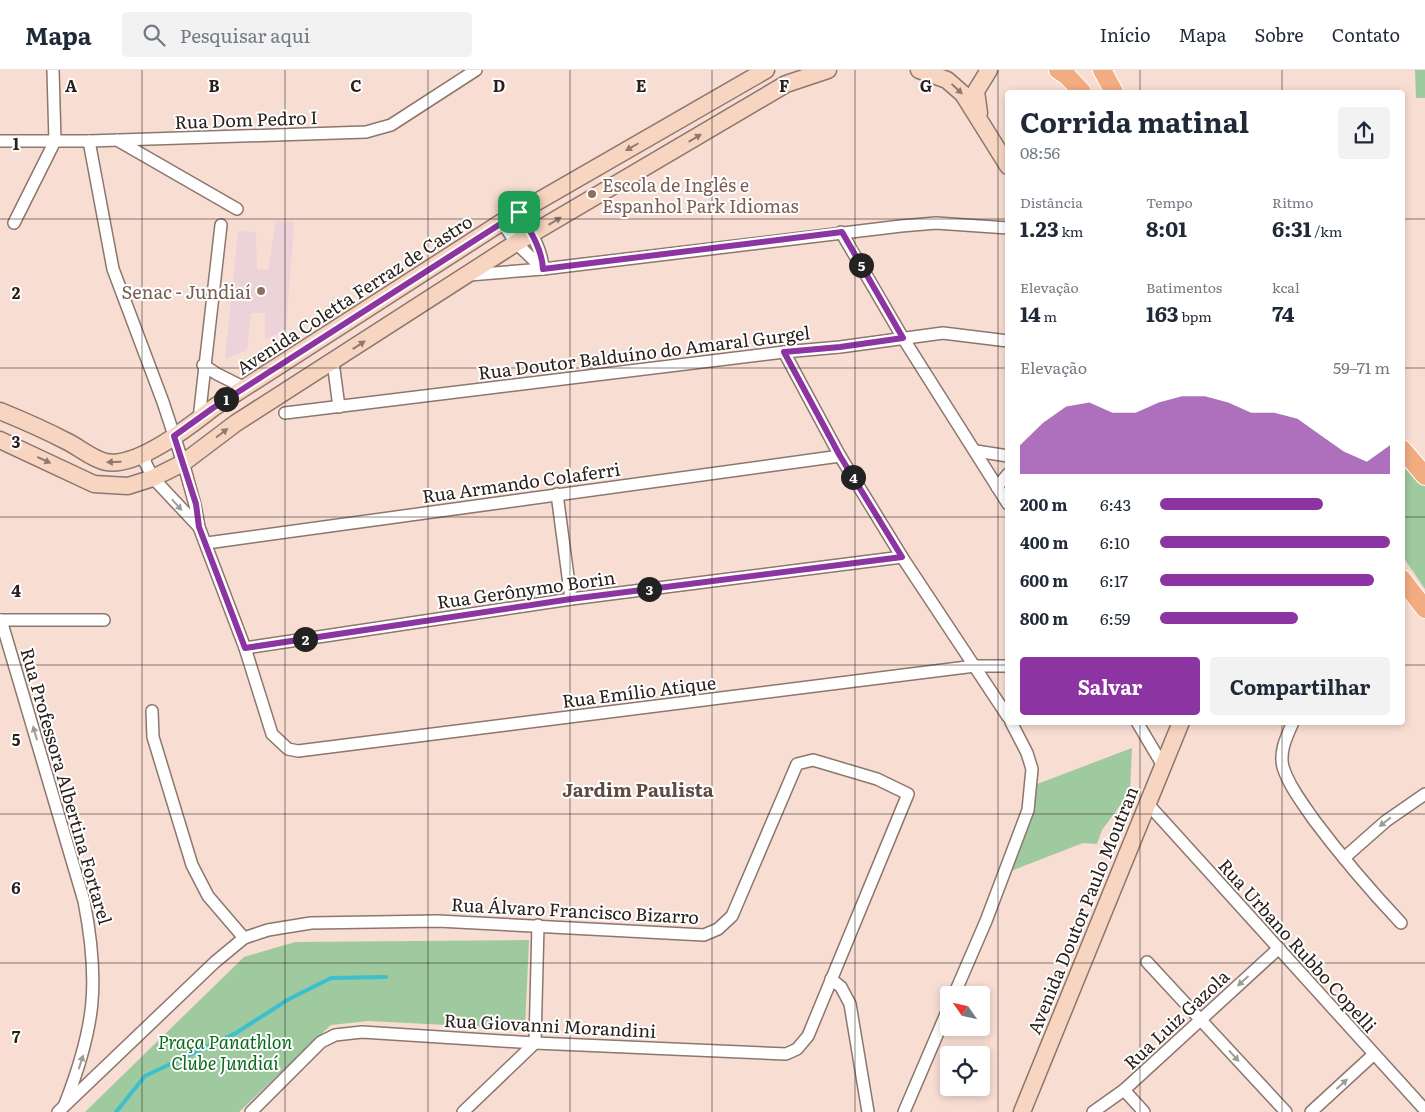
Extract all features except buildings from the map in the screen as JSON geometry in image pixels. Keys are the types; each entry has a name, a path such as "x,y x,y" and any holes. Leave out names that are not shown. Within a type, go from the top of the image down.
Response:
{"main road":[{"name":"Avenida Coletta Ferraz de Castro","path":"0,411 67,441 105,462 116,463 128,460 174,436 502,222 766,70"},
{"path":"0,440 94,484 128,486 153,478 183,463 236,423 516,243 786,84 828,70"},
{"path":"919,70 947,80 957,88 982,123 1005,161"},
{"path":"982,123 976,91 988,70"},
{"path":"1058,70 1068,77 1080,90"},
{"path":"1102,70 1113,90"},
{"path":"1405,452 1422,469"},
{"path":"1405,583 1425,609"},
{"name":"Avenida Doutor Paulo Moutran","path":"1022,1112 1162,764 1180,725"}],"street":[{"path":"14,223 55,141 53,70"},
{"name":"Rua Dom Pedro I","path":"0,141 89,141 366,132 390,125 476,70"},
{"path":"117,140 237,208"},
{"path":"89,141 113,269 174,436 196,504 199,527"},
{"path":"519,212 532,235 542,260 543,269"},
{"path":"502,222 516,243 543,269"},
{"path":"468,275 543,269 842,232 936,223 1005,228"},
{"path":"199,419 221,225"},
{"path":"842,232 903,338 1005,499"},
{"name":"Rua Doutor Balduíno do Amaral Gurgel","path":"285,412 784,352 840,347 942,333 1005,341"},
{"path":"784,352 840,456 902,557 1005,712"},
{"path":"333,362 338,406"},
{"path":"204,365 245,388"},
{"path":"148,451 145,462 153,478 199,527 207,543 245,648"},
{"path":"976,451 1005,456"},
{"name":"Rua Armando Colaferri","path":"207,543 840,456"},
{"path":"997,487 1005,478"},
{"path":"556,494 571,599"},
{"name":"Rua Gerônymo Borin","path":"245,648 571,599 902,557"},
{"path":"1,620 104,620"},
{"name":"Rua Professora Albertina Fortarel","path":"1,620 84,901 92,939 94,991 88,1038 81,1063 61,1110"},
{"name":"Rua Emílio Atique","path":"245,648 272,734 278,742 288,749 298,751 975,666 1005,666"},
{"path":"152,711 153,737 192,865 208,896 244,938"},
{"path":"958,986 986,921 1028,810 1032,770 1024,746 1013,725"},
{"path":"1139,725 1162,764"},
{"path":"1292,725 1284,743 1283,766 1299,799 1344,858 1400,923"},
{"name":"Rua Álvaro Francisco Bizarro","path":"61,1110 215,962 244,938 268,930 311,923 438,921 704,935 718,929 732,916 797,764 813,760 877,779 908,794 831,979"},
{"path":"1344,858 1386,820 1425,794"},
{"name":"Rua Urbano Rubbo Copelli","path":"1147,803 1373,1055 1425,1110"},
{"path":"463,1112 535,1043 538,925"},
{"name":"Rua Luiz Gazola","path":"1093,1112 1124,1090 1279,948"},
{"path":"1147,962 1286,1112"},
{"path":"831,979 841,987 850,1004 868,1112"},
{"name":"Rua Giovanni Morandini","path":"251,1112 321,1042 335,1035 362,1032 535,1043 786,1054 797,1049 808,1036 831,979"},
{"path":"904,1112 940,1029"},
{"path":"1310,1112 1373,1055"},
{"path":"1124,1090 1144,1112"}],"shaded area":[{"name":"Senac - Jundiaí","path":"276,221 294,222 286,329 265,340 265,313 251,313 247,350 225,359 238,231 256,232 257,269 268,270"}],"green space":[{"path":"1415,70 1425,70 1425,98 1416,98"},
{"path":"1405,468 1411,474 1425,481 1425,589 1405,560"},
{"path":"1132,748 1130,792 1102,830 1097,844 1083,843 1003,874 1032,786"},
{"name":"Praça Panathlon Clube Jundiaí","path":"529,940 525,1029 368,1021 331,1025 239,1112 85,1112 244,957 295,942"}],"waterway":[{"path":"116,1112 145,1076 236,1033 289,999 331,978 386,977"}],"place":[{"name":"Escola de Inglês e Espanhol Park Idiomas","path":"592,194"},
{"name":"Senac - Jundiaí","path":"261,291"}],"district":[{"name":"Jardim Paulista","path":"638,789"}],"route":[{"path":"519,212 536,244 543,269 842,232 903,338 840,347 784,352 840,456 902,557 571,599 245,648 207,543 199,527 196,504 174,436 213,408 519,212"}]}
